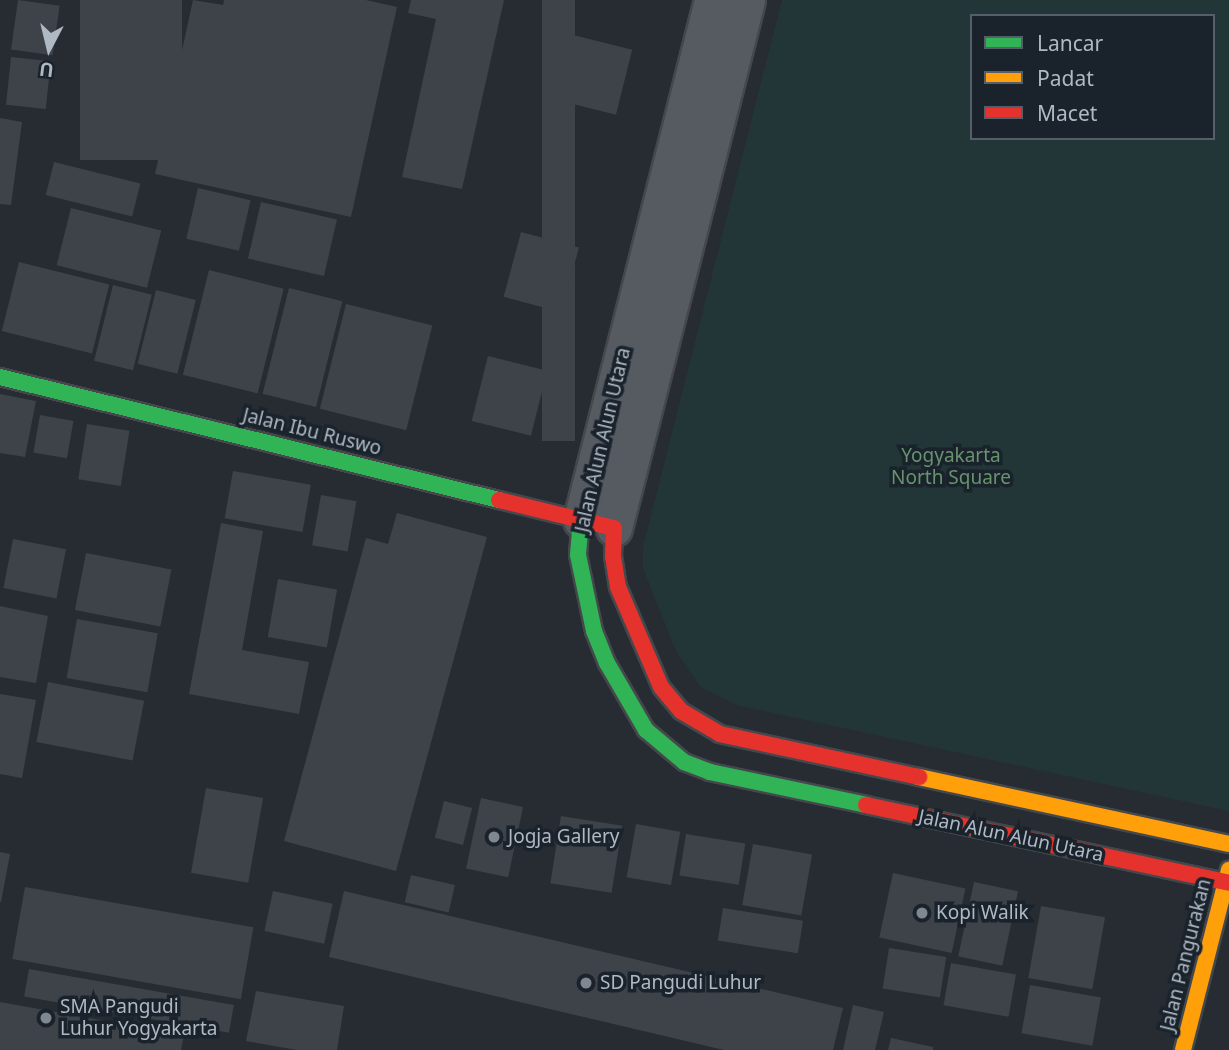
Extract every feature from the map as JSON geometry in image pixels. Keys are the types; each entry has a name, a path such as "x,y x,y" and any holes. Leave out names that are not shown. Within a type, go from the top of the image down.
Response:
{"street":[{"name":"Jalan Alun Alun Utara","path":"712,0 598,524 637,638 670,701 692,721 720,734 941,801 1228,879"},
{"name":"Jalan Alun Alun Utara","path":"747,0 598,524 580,569 594,631 624,697 646,730 665,748 684,762 710,772 941,801 1229,844"},
{"path":"704,34 737,42"},
{"name":"Jalan Ibu Ruswo","path":"0,377 598,524"},
{"name":"Jalan Pangurakan","path":"1183,1050 1228,879"}],"green space":[{"name":"Yogyakarta North Square","path":"782,0 1229,0 1229,811 737,705 701,687 676,651 643,568 643,547"}],"building":[{"path":"18,0 60,6 53,55 11,50"},
{"path":"80,0 182,0 182,160 80,160"},
{"path":"193,0 223,5 224,0 366,0 397,7 351,217 155,174"},
{"path":"411,0 504,0 462,189 402,177 436,19 408,13"},
{"path":"542,0 575,0 575,441 542,441"},
{"path":"573,35 632,50 616,115 557,100"},
{"path":"11,57 51,61 46,109 6,105"},
{"path":"0,118 22,122 11,205 0,204"},
{"path":"54,162 140,184 132,217 46,195"},
{"path":"198,188 251,200 239,251 186,239"},
{"path":"261,202 337,220 324,276 248,259"},
{"path":"71,208 161,230 147,288 57,265"},
{"path":"521,232 579,248 562,312 504,297"},
{"path":"19,262 109,284 92,353 2,331"},
{"path":"209,270 284,289 258,393 183,375"},
{"path":"113,285 152,295 133,370 94,361"},
{"path":"289,288 342,301 316,407 263,394"},
{"path":"156,290 196,300 177,374 138,364"},
{"path":"346,304 432,326 406,430 320,409"},
{"path":"488,356 547,371 531,436 472,421"},
{"path":"0,394 36,401 25,457 0,453"},
{"path":"40,415 73,421 67,458 33,452"},
{"path":"87,424 129,431 121,486 78,479"},
{"path":"233,471 311,485 302,532 225,518"},
{"path":"321,495 356,501 348,551 312,545"},
{"path":"397,513 487,537 396,871 284,841 366,538 388,544"},
{"path":"221,523 263,531 242,650 309,662 299,714 189,694"},
{"path":"13,539 66,549 56,598 3,588"},
{"path":"86,553 171,570 160,627 75,610"},
{"path":"278,579 337,589 327,648 268,637"},
{"path":"0,606 48,616 36,683 0,677"},
{"path":"77,619 158,633 147,692 67,678"},
{"path":"48,682 144,701 133,761 36,742"},
{"path":"0,694 36,700 22,778 0,774"},
{"path":"206,788 263,798 248,883 191,873"},
{"name":"Jogja Gallery","path":"481,798 523,807 508,877 466,868"},
{"path":"444,801 472,808 463,845 435,838"},
{"path":"561,816 622,826 612,893 550,883"},
{"path":"636,824 680,832 671,885 627,877"},
{"path":"686,834 745,843 739,885 679,875"},
{"path":"753,844 812,854 801,915 742,905"},
{"path":"0,852 10,854 1,902 0,902"},
{"name":"Kopi Walik","path":"893,873 965,888 952,953 879,938"},
{"path":"411,875 455,885 449,912 405,902"},
{"path":"974,882 1018,891 1002,966 958,956"},
{"path":"25,887 253,927 241,999 12,959"},
{"path":"273,891 333,904 324,944 264,931"},
{"name":"SD Pangudi Luhur","path":"344,891 843,1008 833,1050 724,1050 329,957"},
{"path":"1041,906 1105,917 1092,989 1028,978"},
{"path":"723,908 803,921 798,953 718,941"},
{"path":"889,948 946,957 940,998 883,988"},
{"path":"951,963 1016,974 1009,1017 944,1005"},
{"path":"29,969 234,1005 229,1033 24,997"},
{"path":"1030,985 1101,998 1092,1046 1021,1033"},
{"path":"256,991 344,1006 337,1050 297,1050 246,1041"},
{"name":"SMA Pangudi Luhur Yogyakarta","path":"0,1002 184,1035 181,1050 0,1050"},
{"path":"853,1005 884,1012 875,1050 843,1050"},
{"path":"891,1038 933,1047 933,1050 888,1050"}],"traffic: fast":[{"path":"0,377 499,500"},
{"path":"581,520 578,555 594,631 607,663 646,730 684,762 710,772 866,805"}],"traffic: slow":[{"path":"919,777 1229,844"},
{"path":"1183,1050 1229,870"}],"traffic: jam":[{"path":"499,500 614,528 613,556 618,587 661,687 681,711 720,734 919,777"},
{"path":"866,805 1229,883"}],"place":[{"name":"Jogja Gallery","path":"494,837"},
{"name":"Kopi Walik","path":"922,913"},
{"name":"SD Pangudi Luhur","path":"586,983"},
{"name":"SMA Pangudi Luhur Yogyakarta","path":"46,1018"}]}
